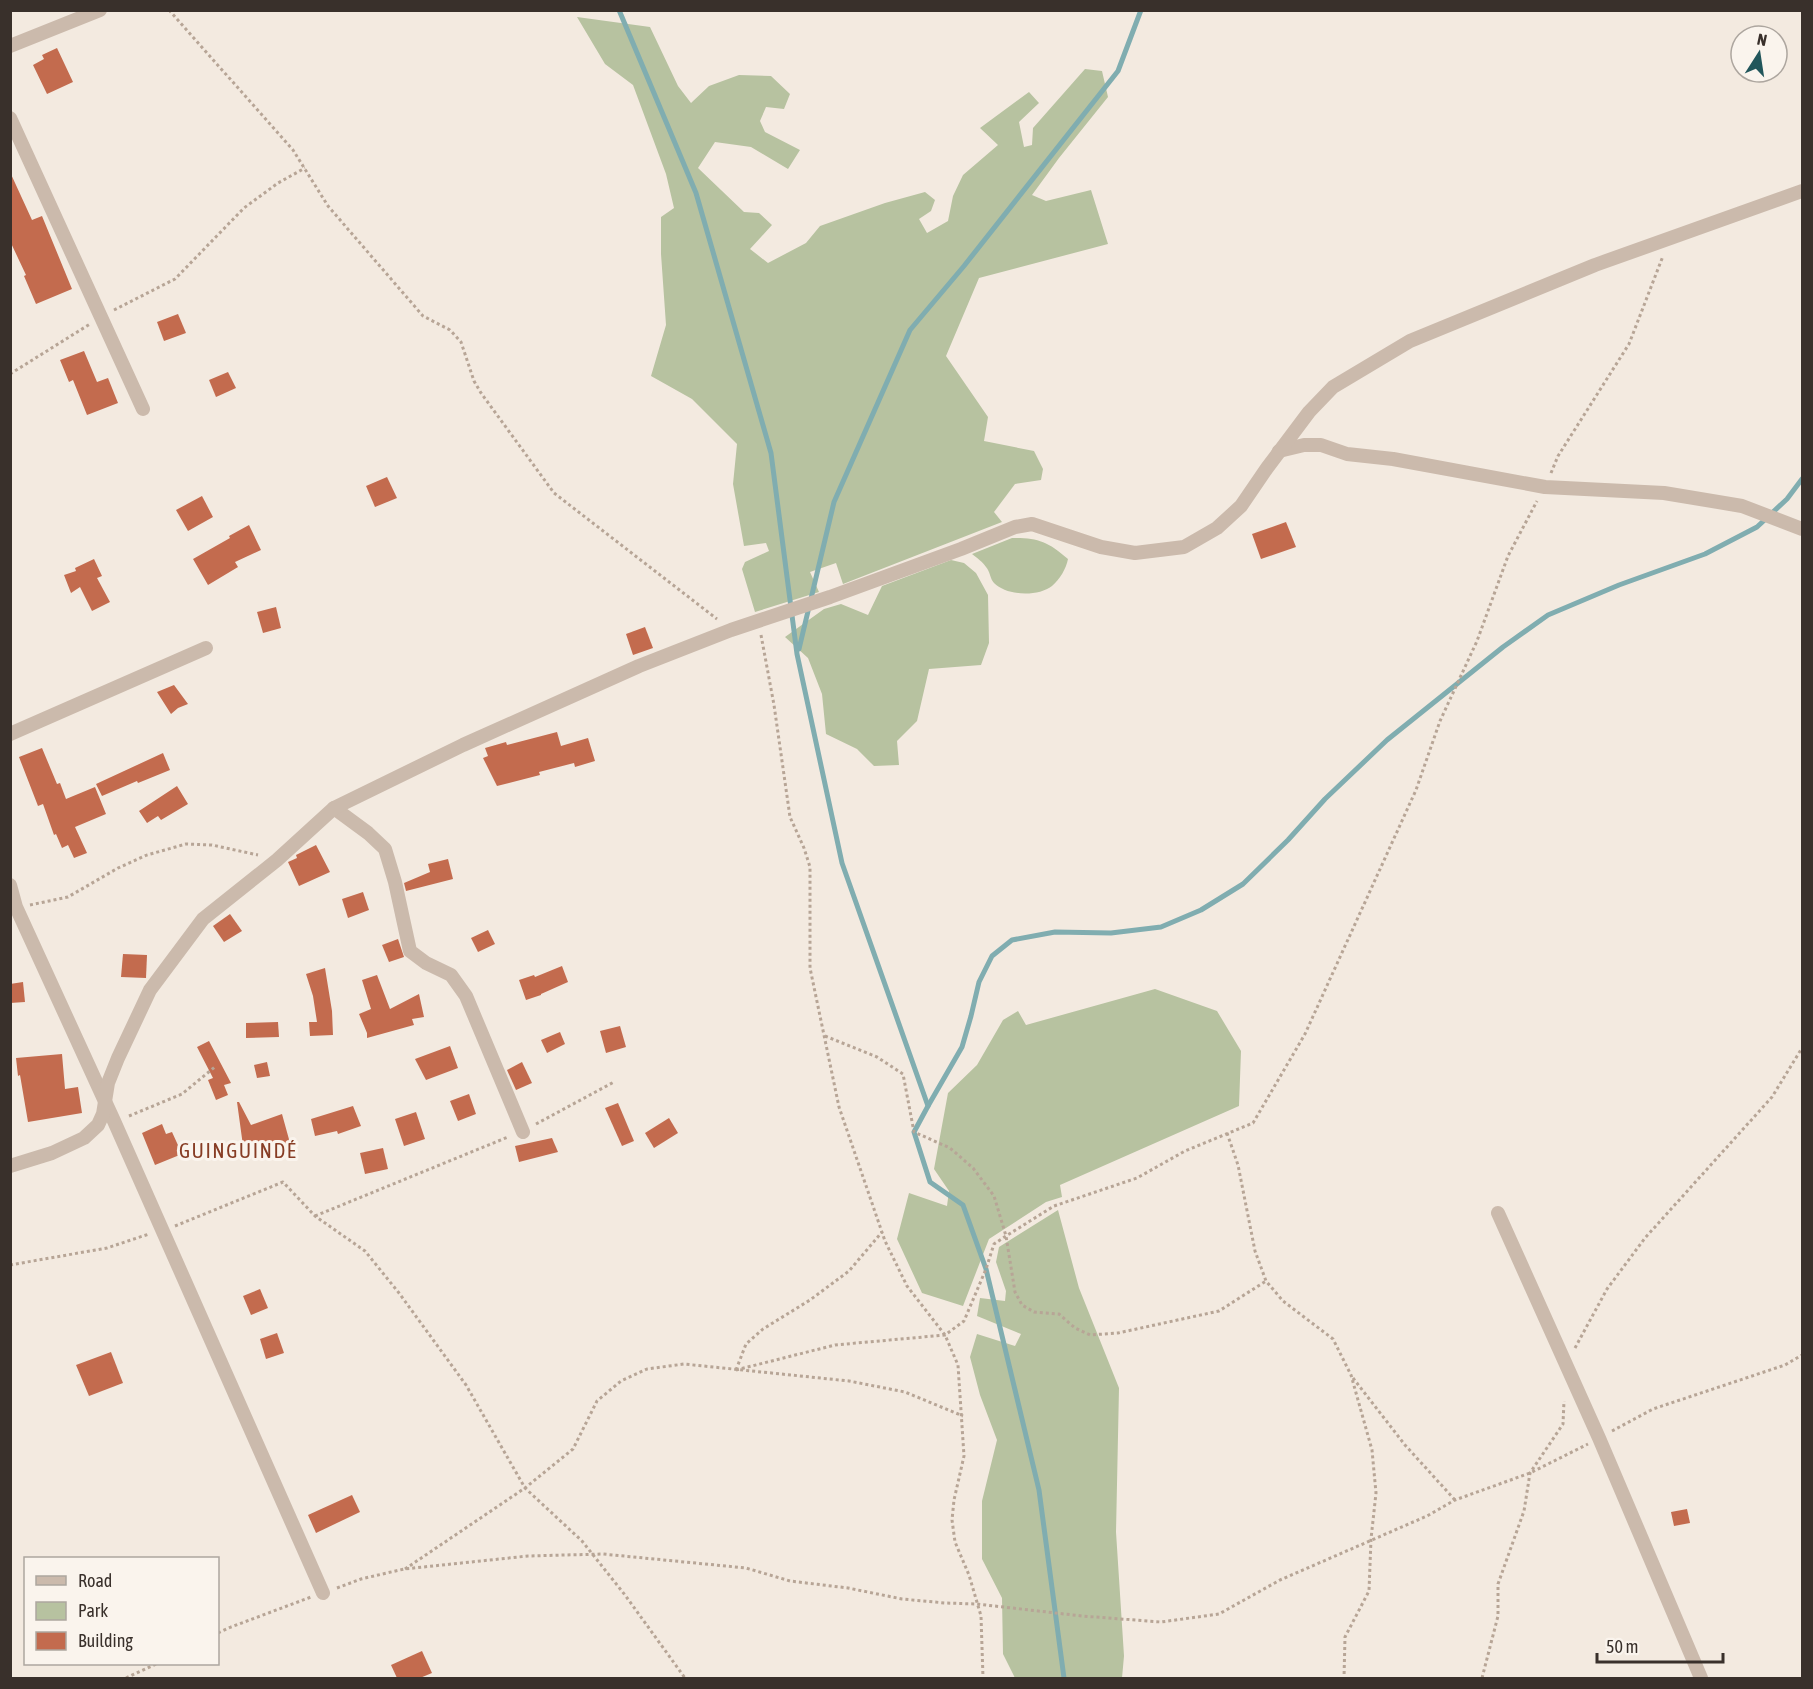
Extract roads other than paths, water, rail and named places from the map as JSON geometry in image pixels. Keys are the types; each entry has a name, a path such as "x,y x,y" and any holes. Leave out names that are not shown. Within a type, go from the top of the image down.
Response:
{"street":[{"path":"10,46 100,10"},
{"path":"10,118 143,409"},
{"path":"10,1166 52,1153 84,1137 98,1125 103,1114 108,1083 150,990 203,919 277,860 334,807 529,714 639,666 731,630 961,549 1015,527 1032,524 1101,547 1135,553 1184,547 1217,528 1241,506 1309,412 1333,387 1410,341 1595,265 1803,191"},
{"path":"1279,451 1304,445 1322,445 1347,454 1393,459 1545,486 1664,493 1742,506 1803,529"},
{"path":"10,734 206,648"},
{"path":"334,807 368,832 385,849 395,882 410,951 426,963 451,975 466,996 522,1132"},
{"path":"10,885 16,908 114,1121 323,1593"},
{"path":"1498,1212 1599,1438 1701,1678"}],"waterway":[{"path":"619,10 696,193 771,453 797,654 842,863 928,1106 914,1132 930,1182 963,1205 986,1269 1039,1490 1064,1678"},
{"path":"799,649 834,502 910,330 964,266 1118,71 1141,10"},
{"path":"928,1106 962,1047 979,982 992,956 1012,940 1055,932 1111,933 1161,927 1201,910 1243,884 1288,840 1325,799 1387,740 1503,647 1548,615 1619,585 1705,554 1757,527 1787,499 1802,479"}],"district":[{"name":"GUINGUINDÉ","path":"238,1151"}]}
